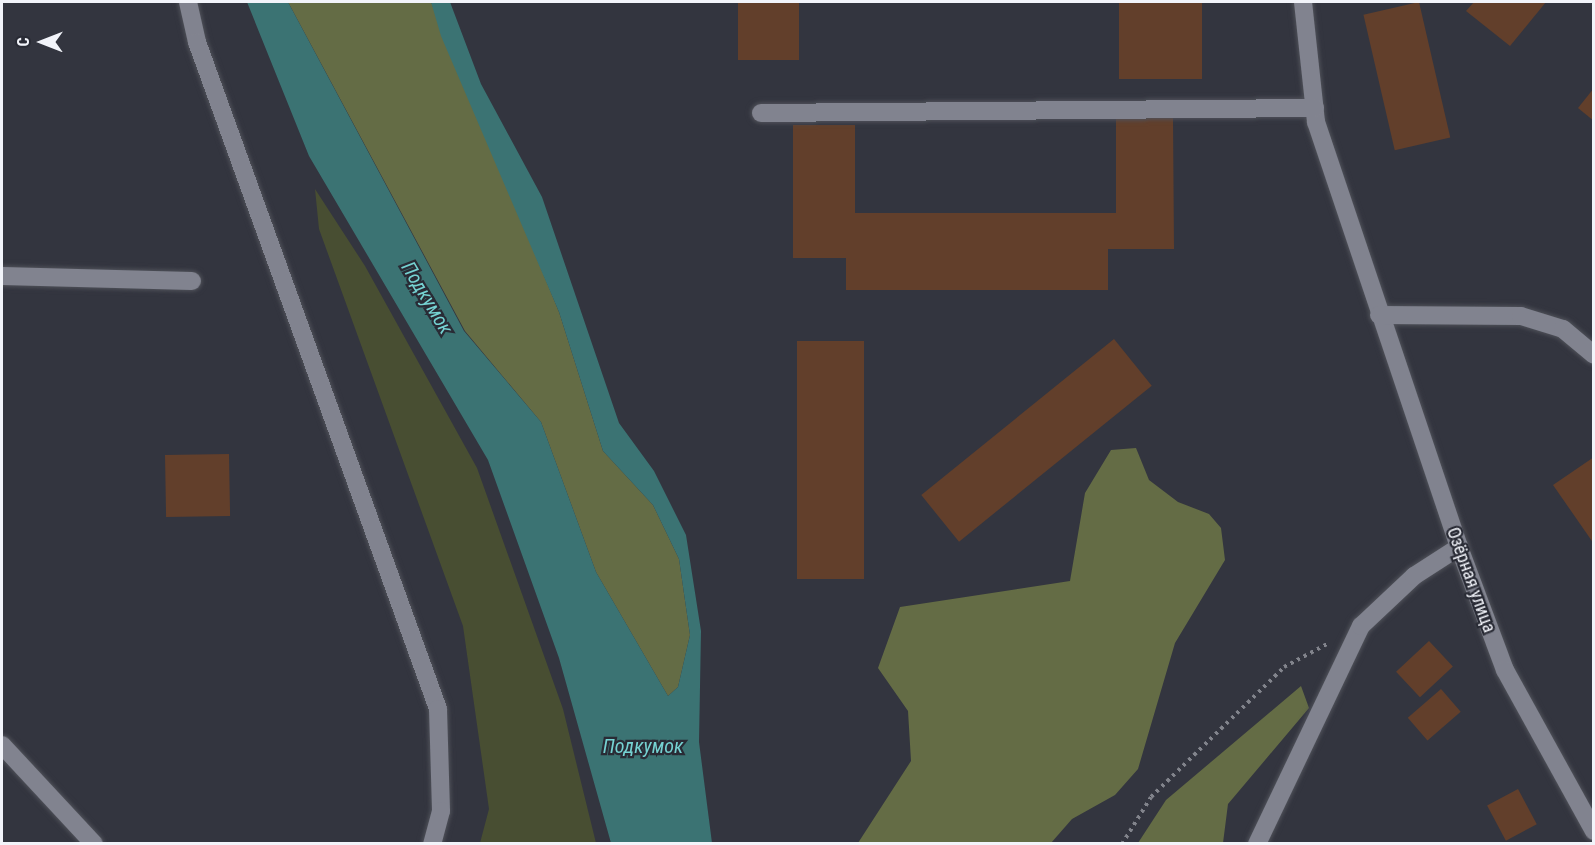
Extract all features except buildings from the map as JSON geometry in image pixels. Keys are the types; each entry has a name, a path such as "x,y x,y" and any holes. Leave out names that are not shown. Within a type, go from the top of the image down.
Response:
{"street":[{"path":"188,2 201,53 438,709 441,811 432,843"},
{"name":"Озёрная улица","path":"1303,2 1315,108 1379,315 1459,547 1505,670 1593,831"},
{"path":"761,114 1315,108"},
{"path":"2,276 192,281"},
{"path":"1379,315 1521,316 1563,329 1593,355"},
{"path":"1257,843 1361,626 1414,576 1459,547"},
{"path":"2,745 94,843"}],"path":[{"path":"1122,843 1150,797 1284,668 1361,626"}],"shaded area":[{"path":"288,2 431,2 559,312 603,451 653,505 679,559 690,635 678,687 668,696 596,572 541,422 465,331"},
{"path":"315,189 365,266 477,468 563,709 596,843 480,843 489,809 463,626 319,229"},
{"path":"1136,448 1149,480 1178,502 1209,514 1221,528 1225,560 1175,643 1138,769 1115,795 1072,819 1051,843 858,843 911,761 908,711 878,668 900,607 1070,581 1085,493 1111,450"},
{"path":"1301,686 1309,708 1228,804 1223,843 1138,843 1166,800"}],"water":[{"name":"Подкумок","path":"247,2 288,2 464,331 541,422 596,572 668,696 678,687 690,635 679,559 653,505 603,451 559,312 441,36 431,2 450,2 481,84 542,197 619,423 654,471 686,535 701,631 699,742 712,843 611,843 559,658 488,460 309,156"}]}
